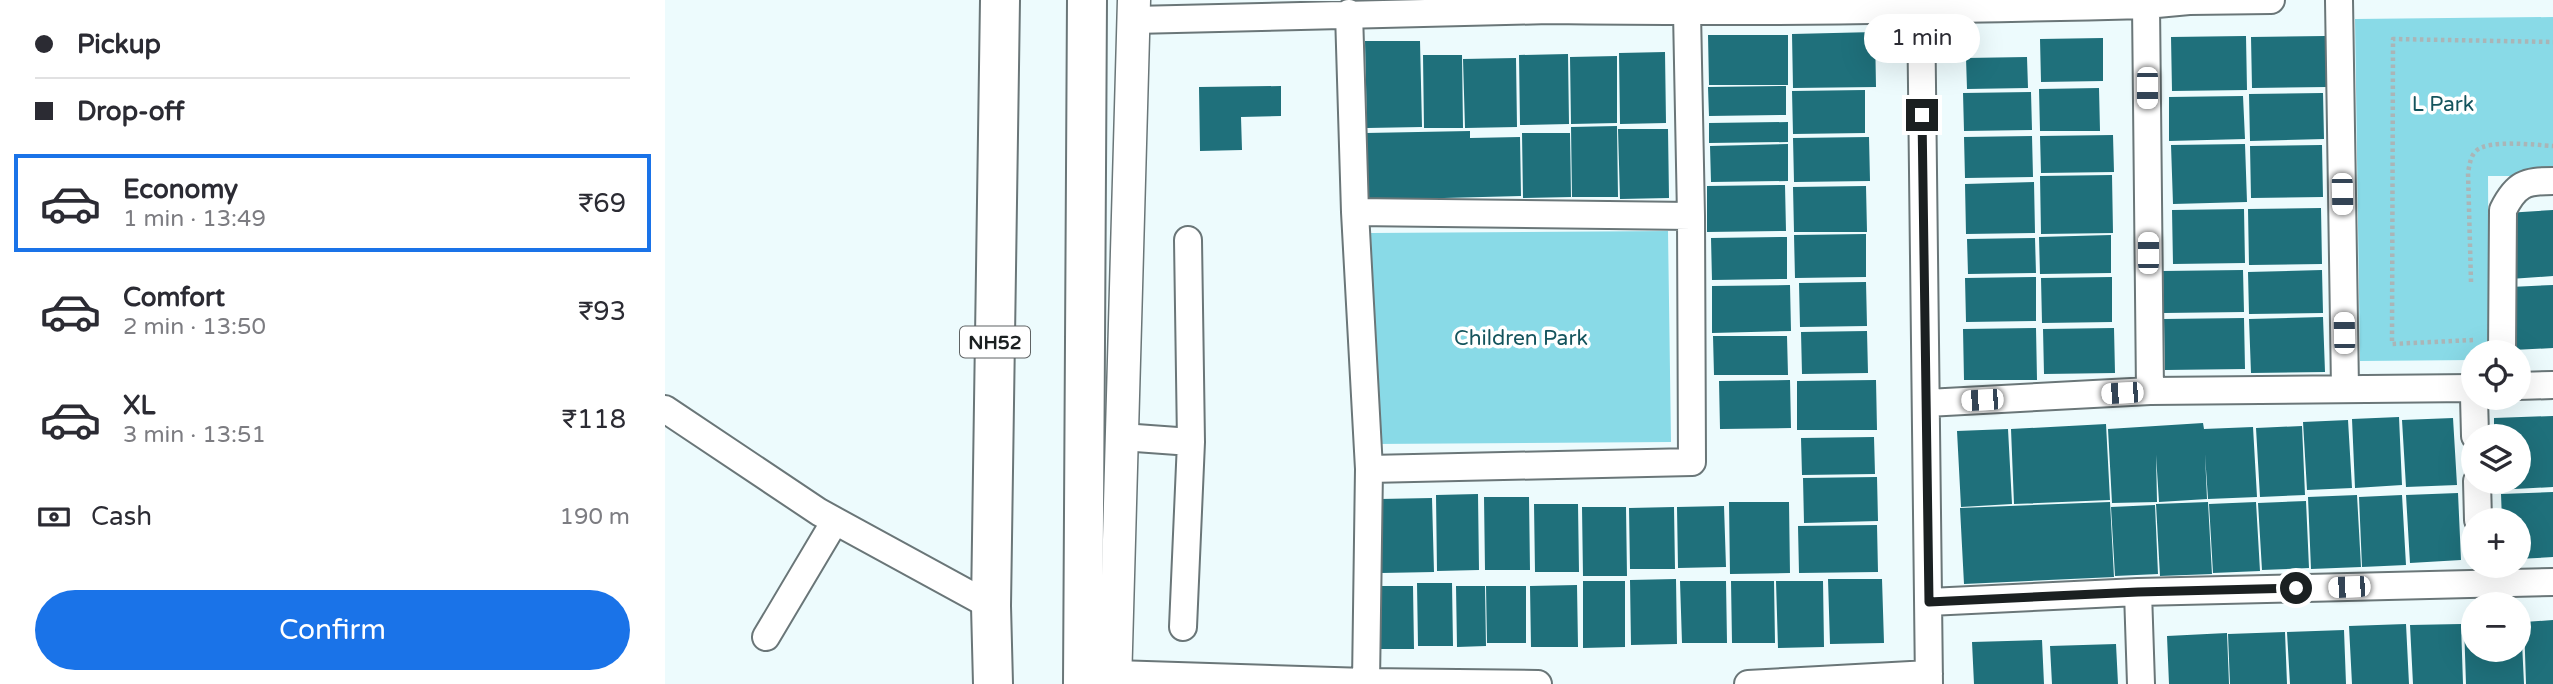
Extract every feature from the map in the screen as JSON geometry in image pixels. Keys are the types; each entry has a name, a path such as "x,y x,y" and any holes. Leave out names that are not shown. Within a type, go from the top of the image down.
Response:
{"highway":[{"name":"NH52","path":"993,684 991,606 1000,0"},
{"path":"1087,0 1104,681"}],"street":[{"path":"1538,684 1104,681 1122,437 1134,10 1349,13 1550,5 1687,12 1921,5 2271,0"},
{"path":"2339,0 2345,388"},
{"path":"2146,3 2150,391"},
{"path":"1748,684 1929,679 1921,5"},
{"path":"1369,469 1692,462 1687,12"},
{"path":"1349,13 1355,212 1369,469 1366,682"},
{"path":"2501,340 2503,210 2509,197 2520,186 2534,181 2553,181"},
{"path":"1355,212 1691,216"},
{"path":"1183,626 1191,442 1188,240"},
{"path":"2531,385 2553,384"},
{"path":"1927,403 2150,391 2461,388"},
{"path":"665,410 835,521 991,606"},
{"path":"1122,437 1191,442"},
{"path":"765,637 835,521"},
{"path":"1929,602 2461,575"},
{"path":"2516,578 2553,582"},
{"path":"2138,592 2141,684"}],"path":[{"path":"2472,328 2473,341 2392,344 2392,39 2553,42"},
{"path":"2471,289 2468,172 2471,158 2477,149 2490,144 2553,146"}],"green space":[{"name":"L Park","path":"2553,17 2553,176 2488,176 2489,340 2461,340 2461,360 2360,361 2355,19"},
{"name":"Children Park","path":"1668,231 1671,442 1374,444 1371,233"}],"building":[{"path":"1875,32 1876,87 1793,88 1792,34"},
{"path":"1708,35 1788,35 1788,85 1709,85"},
{"path":"2246,36 2247,90 2172,91 2171,37"},
{"path":"2326,36 2327,87 2252,88 2251,37"},
{"path":"2103,38 2103,81 2041,82 2040,39"},
{"path":"1365,41 1420,41 1422,127 1367,128"},
{"path":"1665,52 1666,123 1620,124 1619,53"},
{"path":"1568,54 1569,124 1520,125 1519,55"},
{"path":"1423,55 1462,55 1463,128 1424,128"},
{"path":"1617,56 1617,123 1571,124 1570,57"},
{"path":"2027,57 2028,88 1967,89 1966,58"},
{"path":"1516,58 1517,127 1465,128 1463,59"},
{"path":"1281,86 1281,116 1241,117 1242,150 1200,151 1199,87"},
{"path":"1786,86 1786,115 1709,116 1708,87"},
{"path":"2099,88 2100,131 2040,131 2039,89"},
{"path":"1865,90 1865,133 1793,134 1792,91"},
{"path":"2031,92 2032,130 1964,131 1963,93"},
{"path":"2323,93 2324,139 2250,141 2249,94"},
{"path":"2243,96 2245,139 2169,141 2169,97"},
{"path":"1788,122 1788,142 1709,143 1709,123"},
{"path":"1617,126 1618,197 1572,197 1571,127"},
{"path":"1618,129 1668,129 1669,198 1620,199"},
{"path":"1470,131 1470,138 1520,137 1521,196 1367,200 1366,133"},
{"path":"1522,133 1570,133 1571,197 1523,198"},
{"path":"2113,135 2114,172 2041,173 2040,136"},
{"path":"2032,136 2033,177 1965,178 1964,137"},
{"path":"1869,137 1870,181 1794,182 1793,138"},
{"path":"1788,144 1788,181 1711,182 1710,146"},
{"path":"2245,144 2247,202 2173,204 2171,145"},
{"path":"2322,145 2323,197 2251,198 2250,146"},
{"path":"2112,175 2113,233 2041,234 2040,176"},
{"path":"2034,182 2035,233 1966,234 1965,184"},
{"path":"1785,185 1786,231 1707,232 1707,186"},
{"path":"1866,186 1867,232 1794,232 1793,187"},
{"path":"2321,208 2322,264 2249,265 2248,209"},
{"path":"2244,209 2245,263 2173,264 2172,210"},
{"path":"2553,210 2553,276 2510,279 2506,213"},
{"path":"1866,234 1866,277 1795,278 1794,235"},
{"path":"2111,235 2111,273 2040,274 2039,237"},
{"path":"1787,237 1787,279 1712,280 1711,238"},
{"path":"2035,238 2036,273 1968,274 1967,239"},
{"path":"2243,270 2244,312 2164,313 2163,271"},
{"path":"2322,270 2323,313 2249,314 2248,272"},
{"path":"2036,277 2036,321 1966,322 1965,278"},
{"path":"2112,277 2112,322 2042,323 2041,278"},
{"path":"1866,282 1867,326 1800,327 1799,283"},
{"path":"1790,285 1791,331 1712,333 1712,286"},
{"path":"2553,285 2553,348 2531,349 2531,340 2513,340 2510,287"},
{"path":"2323,317 2325,372 2251,373 2249,319"},
{"path":"2244,318 2245,369 2165,370 2164,319"},
{"path":"2036,328 2037,380 1964,380 1963,329"},
{"path":"2114,328 2115,373 2044,374 2043,329"},
{"path":"1867,331 1868,373 1802,374 1801,332"},
{"path":"1713,336 1787,336 1788,375 1714,375"},
{"path":"1790,380 1791,428 1720,429 1719,381"},
{"path":"1876,380 1877,430 1797,430 1797,381"},
{"path":"2553,416 2553,487 2531,488 2531,424 2494,424 2494,418"},
{"path":"2399,417 2402,485 2355,488 2352,419"},
{"path":"2453,418 2457,485 2406,487 2402,420"},
{"path":"2348,420 2352,488 2307,490 2303,422"},
{"path":"2203,423 2204,429 2253,427 2257,497 2208,499 2205,454 2207,499 2159,502 2156,455 2157,502 2112,503 2108,429"},
{"path":"2106,424 2110,500 2014,504 2011,429"},
{"path":"2302,426 2305,495 2260,497 2256,428"},
{"path":"2008,429 2012,504 1961,507 1957,431"},
{"path":"1874,437 1875,474 1802,475 1801,438"},
{"path":"1877,477 1878,521 1804,523 1803,478"},
{"path":"2553,492 2553,557 2531,558 2531,508 2502,508 2501,494"},
{"path":"2458,493 2461,560 2410,563 2406,495"},
{"path":"1478,494 1479,570 1437,571 1436,495"},
{"path":"2357,495 2361,567 2311,569 2308,497"},
{"path":"2402,495 2406,565 2362,567 2359,497"},
{"path":"1484,497 1529,497 1530,570 1485,570"},
{"path":"1432,498 1434,572 1381,573 1380,499"},
{"path":"2306,501 2309,568 2262,570 2258,503"},
{"path":"1729,502 1789,502 1790,573 1730,574"},
{"path":"2110,502 2114,577 1964,584 1960,508"},
{"path":"2208,502 2212,574 2160,576 2156,504"},
{"path":"2256,502 2260,571 2213,573 2209,504"},
{"path":"1534,504 1578,504 1579,572 1535,572"},
{"path":"2155,505 2158,574 2115,576 2111,507"},
{"path":"1724,506 1726,567 1678,568 1677,507"},
{"path":"1582,507 1626,507 1627,576 1583,576"},
{"path":"1674,507 1675,569 1630,569 1629,508"},
{"path":"1877,525 1878,572 1799,573 1798,526"},
{"path":"1676,579 1677,644 1631,645 1630,580"},
{"path":"1828,579 1882,579 1884,643 1830,644"},
{"path":"1583,581 1625,581 1625,647 1583,648"},
{"path":"1680,581 1726,581 1727,643 1682,643"},
{"path":"1731,581 1774,581 1775,643 1732,643"},
{"path":"1776,581 1823,581 1824,647 1778,648"},
{"path":"1417,583 1452,583 1453,646 1418,646"},
{"path":"1577,585 1578,647 1531,647 1530,586"},
{"path":"1372,586 1413,586 1414,649 1373,649"},
{"path":"1456,586 1485,586 1486,646 1457,647"},
{"path":"1486,586 1526,586 1526,643 1487,643"},
{"path":"2553,620 2553,684 2526,684 2525,662 2531,662 2531,622"},
{"path":"2406,624 2409,684 2352,684 2349,626"},
{"path":"2461,624 2463,684 2413,684 2410,625"},
{"path":"2344,630 2346,684 2290,684 2287,632"},
{"path":"2285,632 2287,684 2230,684 2228,634"},
{"path":"2227,633 2229,684 2169,684 2167,636"},
{"path":"2042,640 2044,684 1974,684 1972,642"},
{"path":"2116,644 2118,684 2052,684 2050,646"},
{"path":"2465,662 2523,662 2524,684 2466,684"}],"route":[{"path":"1922,115 1929,602 2296,588"}]}
